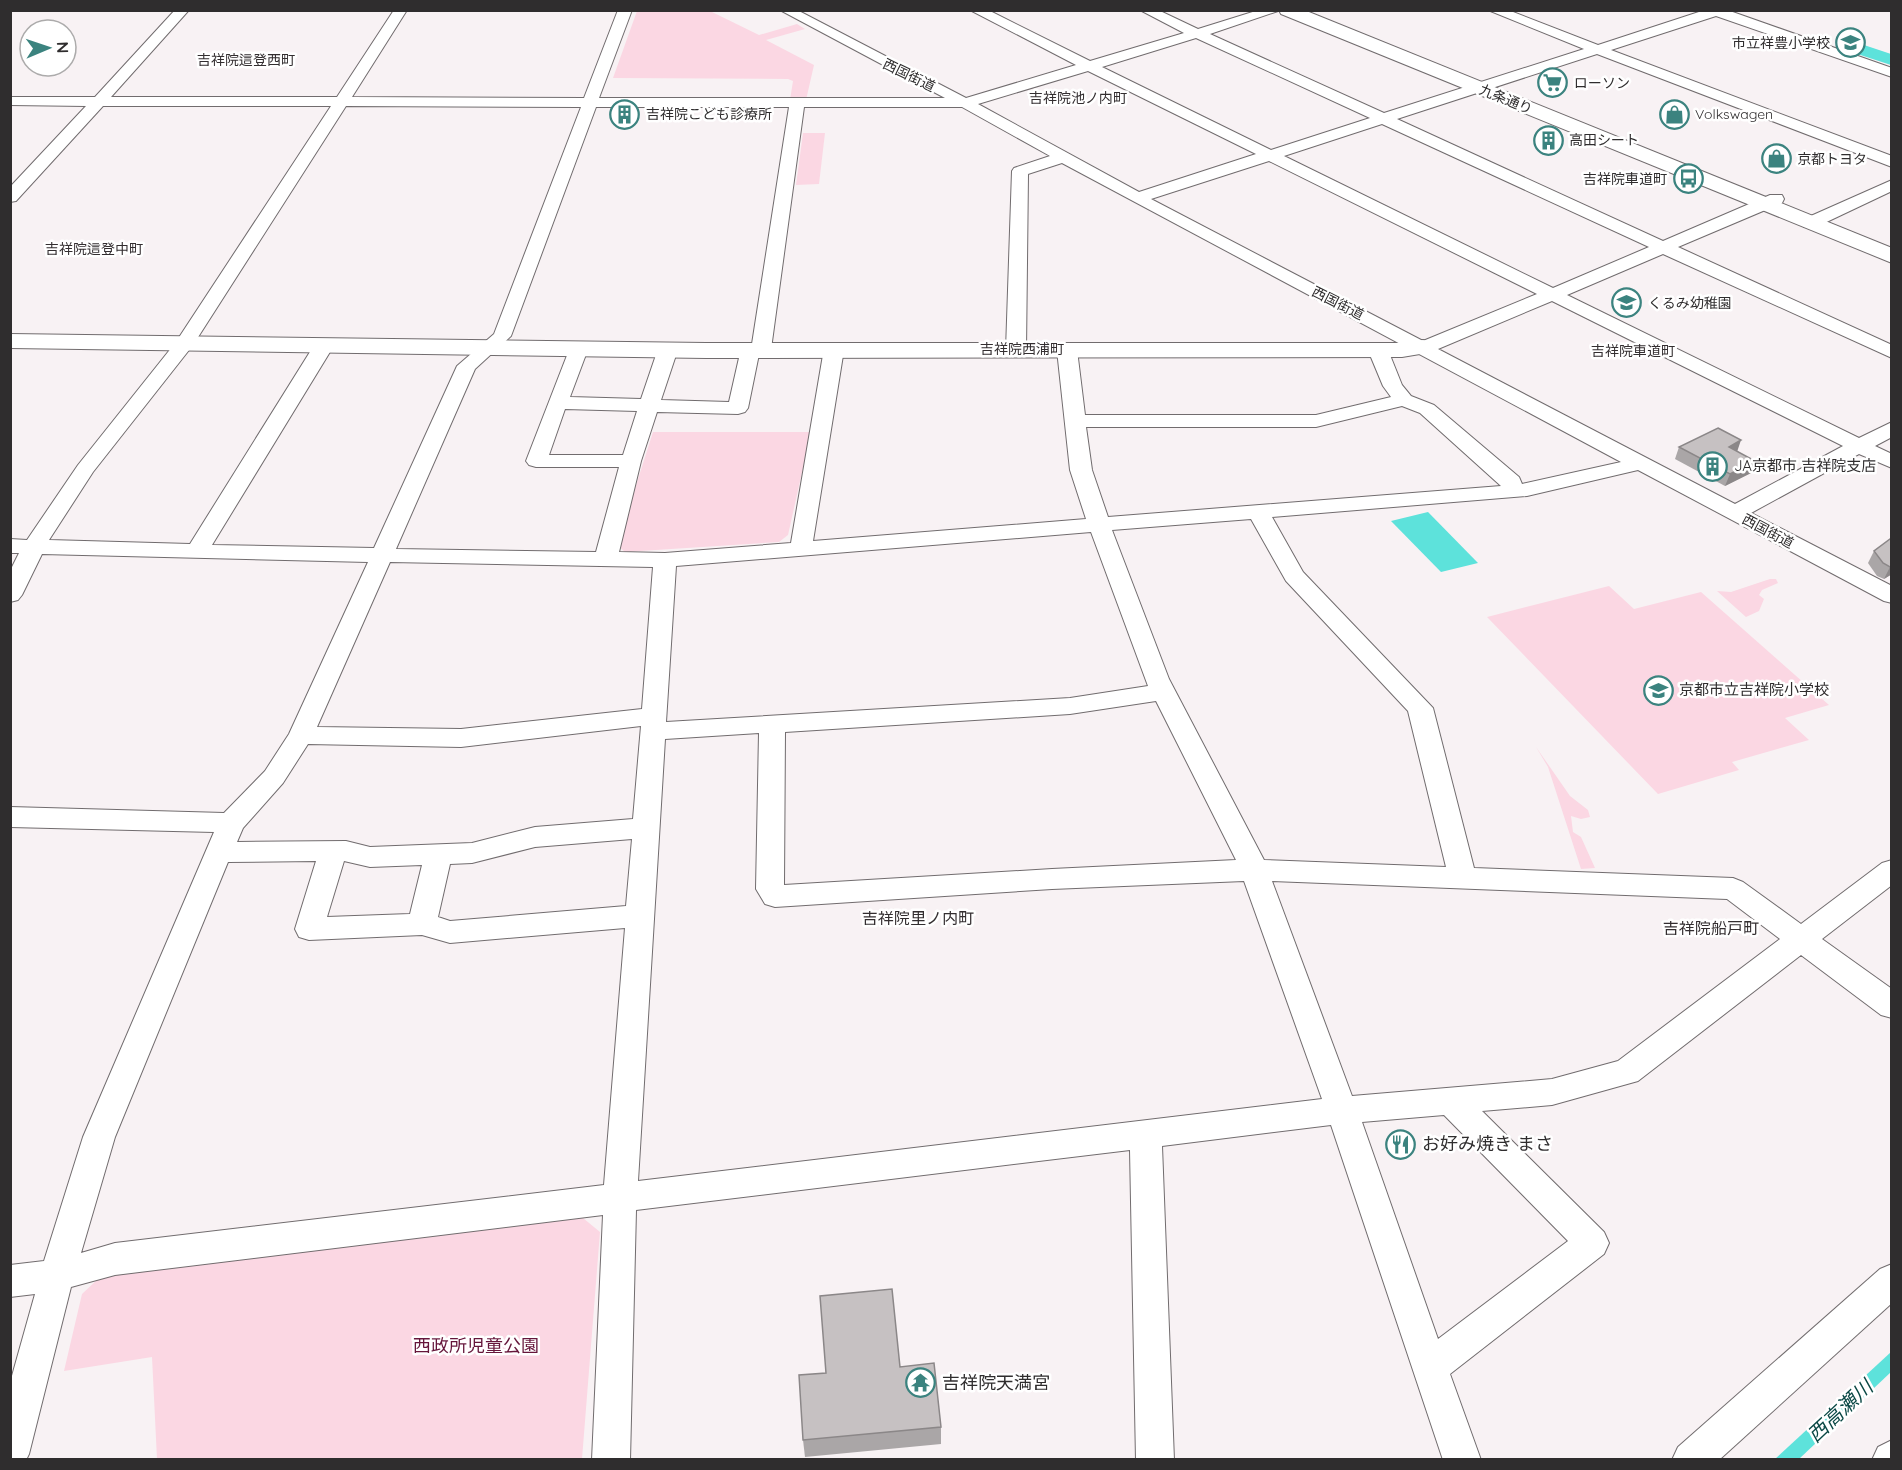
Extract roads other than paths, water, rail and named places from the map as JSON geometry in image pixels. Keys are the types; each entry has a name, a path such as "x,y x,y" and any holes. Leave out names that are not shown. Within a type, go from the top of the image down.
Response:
{"main road":[{"name":"九条通り","path":"1287,10 1485,85"},
{"name":"九条通り","path":"1313,10 1485,85 1770,202 1892,246"},
{"name":"九条通り","path":"1816,220 1892,256"},
{"path":"10,341 489,349 1016,351 1378,350 1423,347"}],"street":[{"path":"10,197 183,10"},
{"path":"10,595 34,546 85,469 183,345 401,10"},
{"path":"10,1454 57,1275 99,1137 231,823 274,777 301,735 467,366 502,336 625,10"},
{"name":"西国街道","path":"786,10 1892,596"},
{"path":"976,10 1892,462"},
{"path":"1146,10 1892,352"},
{"path":"10,101 965,103 1275,10"},
{"path":"1494,10 1892,162"},
{"path":"1137,198 1715,11 1892,73"},
{"path":"559,403 738,408 756,349 797,104"},
{"path":"1016,351 1020,171 1064,157"},
{"path":"1816,220 1892,185"},
{"path":"1423,347 1438,343 1553,295 1770,202"},
{"path":"198,550 323,347"},
{"path":"578,349 536,461 631,461"},
{"path":"606,558 631,461 668,349"},
{"path":"801,548 834,349"},
{"path":"1067,350 1081,470 1099,524 1163,693 1245,847 1254,870 1341,1110 1462,1460"},
{"path":"1378,350 1394,386 1404,400 1427,409 1511,482 1513,491"},
{"path":"1077,421 1316,421 1404,400"},
{"path":"1735,513 1892,428"},
{"path":"10,546 381,556 665,560 1527,490 1642,463"},
{"path":"1258,511 1294,576 1420,708 1462,877"},
{"path":"611,1460 620,1198 665,560"},
{"path":"301,735 461,738 653,723 772,725 1070,706 1163,693"},
{"path":"772,725 770,889 775,896 1052,879 1254,870 1733,889 1892,1006"},
{"path":"10,817 231,823"},
{"path":"219,852 346,851 370,856 472,853 535,837 646,828"},
{"path":"333,851 309,929 422,924 450,932 639,916"},
{"path":"422,924 438,854"},
{"path":"10,1281 57,1275 115,1258 1341,1110 1552,1092 1627,1072 1892,870"},
{"path":"1429,1368 1592,1243 1451,1101"},
{"path":"1146,1134 1155,1460"},
{"path":"1691,1460 1892,1280"}],"water":[{"path":"1855,42 1891,54 1891,65 1839,48"},
{"path":"1428,512 1478,563 1441,572 1391,521"},
{"name":"西高瀬川","path":"1891,1352 1891,1372 1799,1459 1775,1459"}],"place":[{"name":"市立祥豊小学校","path":"1851,43"},
{"name":"ローソン","path":"1553,83"},
{"name":"吉祥院こども診療所","path":"625,114"},
{"name":"Volkswagen","path":"1674,114"},
{"name":"高田シート","path":"1548,140"},
{"name":"京都トヨタ","path":"1776,159"},
{"name":"吉祥院車道町","path":"1688,179"},
{"name":"くるみ幼稚園","path":"1627,303"},
{"name":"JA京都市 吉祥院支店","path":"1713,466"},
{"name":"京都市立吉祥院小学校","path":"1658,690"},
{"name":"お好み焼き まさ","path":"1401,1144"},
{"name":"吉祥院天満宮","path":"921,1383"}],"district":[{"name":"吉祥院這登西町","path":"246,60"},
{"name":"吉祥院池ノ内町","path":"1078,98"},
{"name":"吉祥院這登中町","path":"94,249"},
{"name":"吉祥院西浦町","path":"1022,349"},
{"name":"吉祥院車道町","path":"1633,351"},
{"name":"吉祥院里ノ内町","path":"918,918"},
{"name":"吉祥院船戸町","path":"1711,928"}],"park label":[{"name":"西政所児童公園","path":"476,1346"}]}
